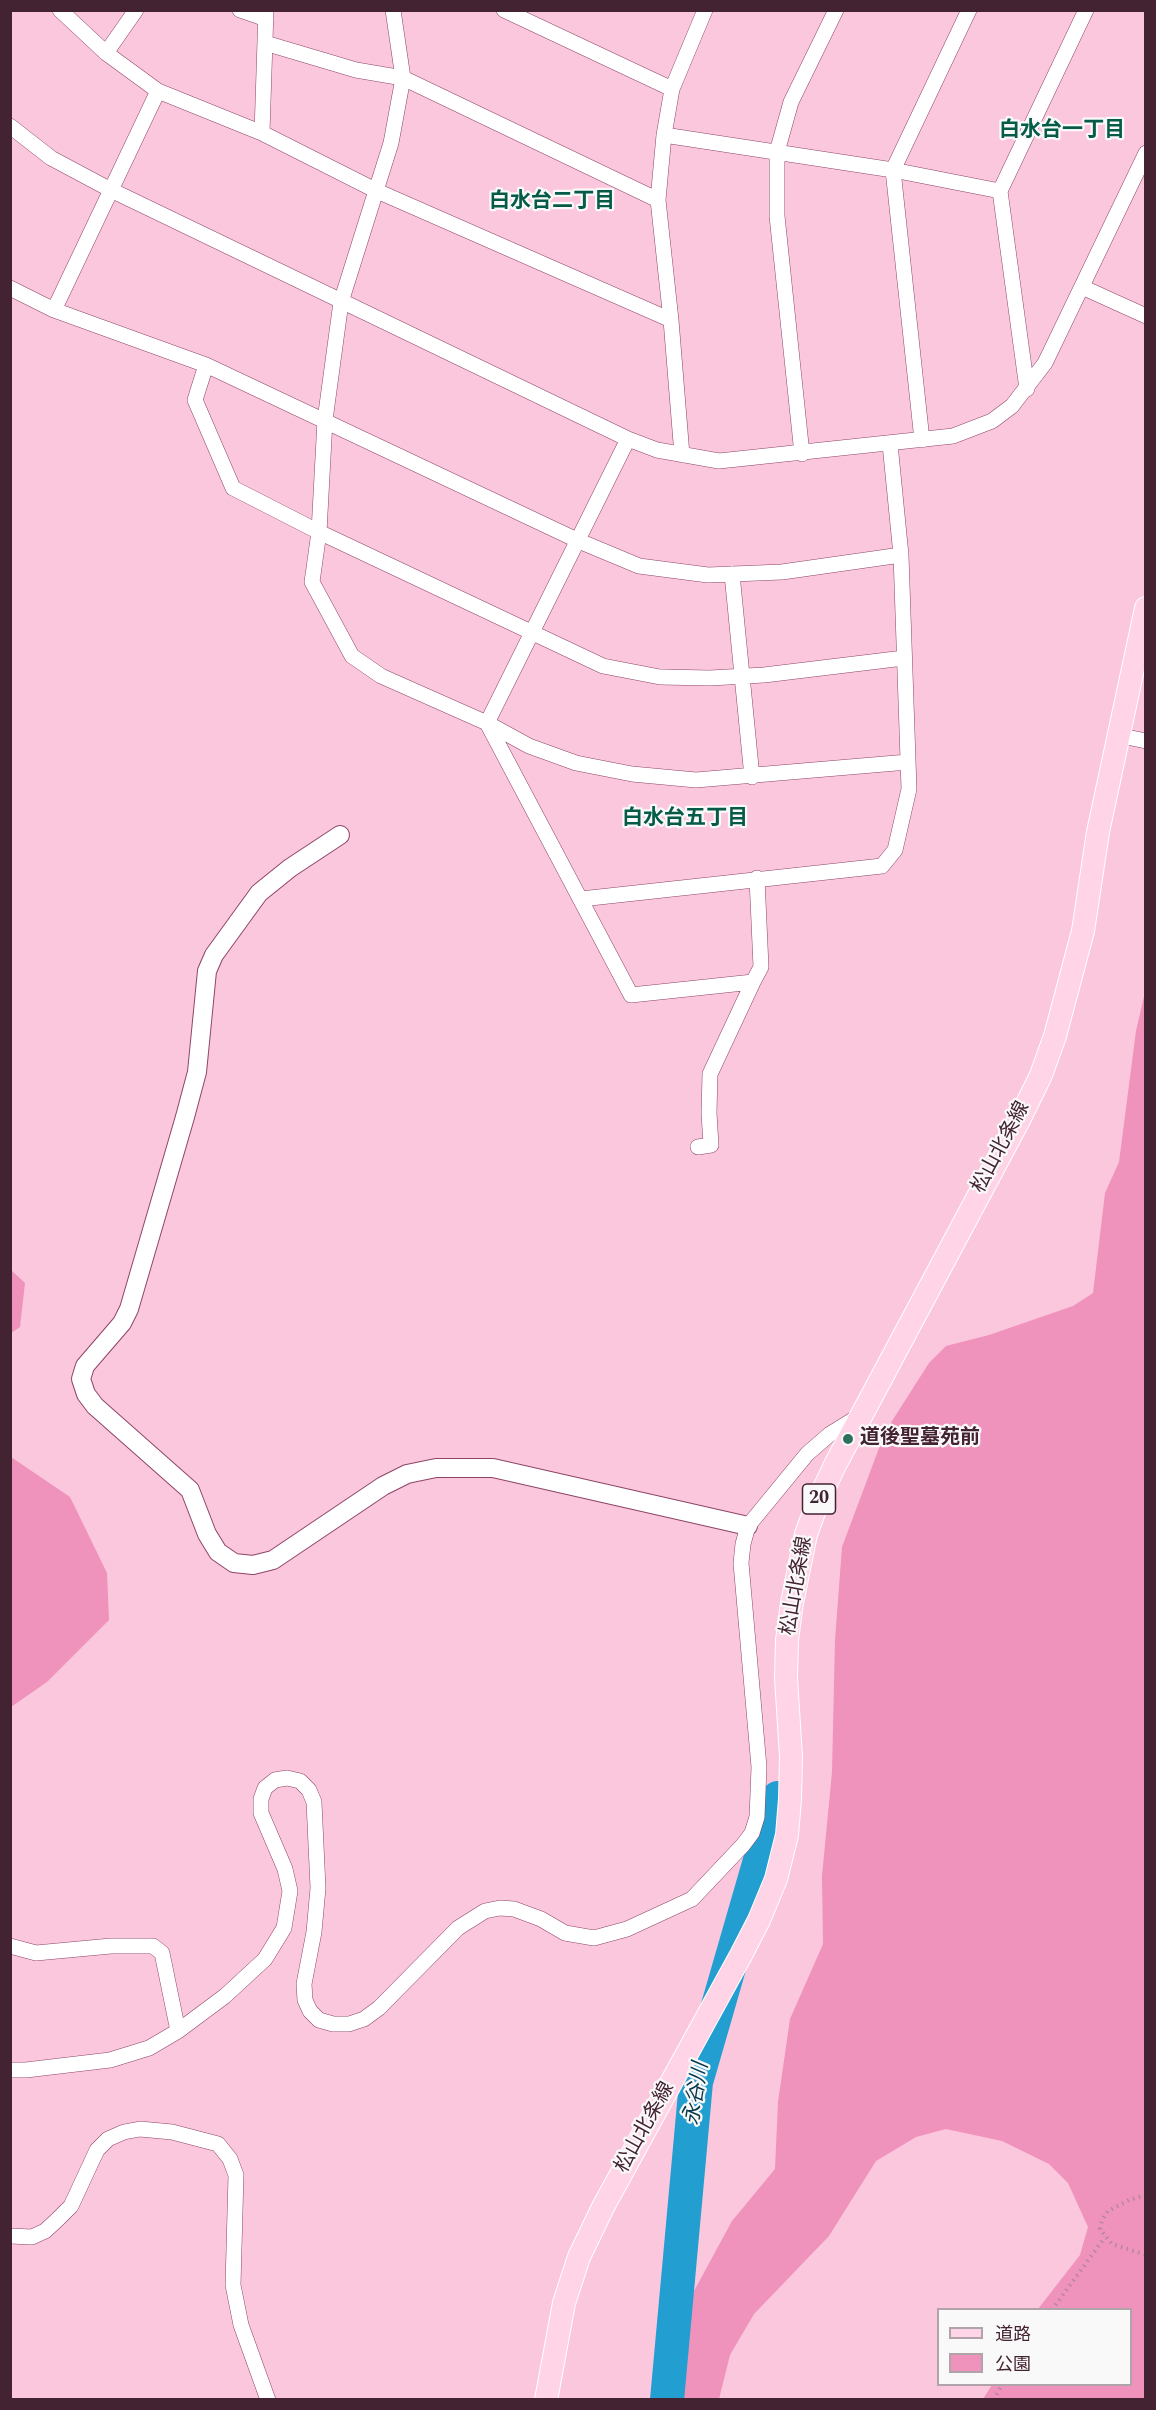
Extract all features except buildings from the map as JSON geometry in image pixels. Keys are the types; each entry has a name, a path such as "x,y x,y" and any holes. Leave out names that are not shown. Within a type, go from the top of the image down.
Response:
{"main road":[{"name":"松山北条線","path":"546,2400 564,2303 579,2257 603,2206 741,1955 776,1879 787,1834 790,1799 787,1640 806,1534 819,1499 969,1210 1020,1118 1052,1046 1065,1005 1083,931 1090,879 1117,735 1146,608"}],"street":[{"path":"60,10 106,53 158,91 262,133 377,191 671,320"},
{"path":"106,53 136,10"},
{"path":"240,10 266,15 262,133"},
{"path":"393,10 403,78 391,143 341,302 326,420 319,532 312,582 352,656 381,676 487,723 529,746 576,763 598,768 632,774 696,780 908,762"},
{"path":"504,10 672,89"},
{"path":"682,455 658,200 664,135 672,89 705,10"},
{"path":"802,454 777,216 777,152 791,102 836,10"},
{"path":"922,440 893,170 969,10"},
{"path":"1027,388 1000,191 1086,10"},
{"path":"265,43 356,70 403,78 658,200"},
{"path":"54,310 158,91"},
{"path":"10,126 51,158 111,190 628,439 657,450 719,461 802,454 953,436 992,421 1012,406 1046,363 1146,153"},
{"path":"664,135 893,170 1000,191"},
{"path":"1082,287 1146,316"},
{"path":"10,288 54,310 206,365 579,541 639,566 708,575 782,572 901,555"},
{"path":"206,365 195,400 233,488 319,532 603,666 660,677 742,676 904,658"},
{"path":"487,723 530,632 579,541 628,439"},
{"path":"581,899 882,866 895,850 909,789 901,555 890,444"},
{"path":"732,574 752,777"},
{"path":"487,723 631,995 753,982"},
{"path":"1117,735 1146,741"},
{"path":"340,835 290,868 259,893 214,955 207,971 197,1072 182,1129 129,1309 122,1323 85,1366 81,1379 86,1394 95,1406 190,1490 207,1534 218,1552 234,1563 253,1565 273,1560 383,1486 407,1474 436,1468 493,1468 748,1526"},
{"path":"698,1147 711,1145 710,1074 761,967 757,878"},
{"path":"10,2070 110,2060 149,2048 178,2031 225,1996 265,1959 284,1928 290,1891 281,1860 261,1813 261,1799 265,1788 275,1780 287,1778 300,1781 309,1790 314,1802 318,1888 314,1932 304,1983 305,2000 310,2011 319,2020 333,2024 349,2024 372,2013 458,1928 485,1911 500,1908 514,1909 541,1918 565,1933 594,1938 627,1929 692,1899 752,1833 757,1817 759,1767 741,1563 748,1526 807,1454 830,1434 862,1414"},
{"path":"10,1946 36,1953 111,1946 153,1946 162,1953 178,2031"},
{"path":"10,2236 32,2237 45,2231 57,2220 71,2206 97,2150 108,2139 124,2132 141,2129 172,2132 218,2144 230,2159 236,2175 233,2285 241,2325 268,2400"}],"path":[{"path":"1146,2195 1129,2200 1108,2211 1102,2220 1100,2229 1112,2244 1146,2255"},
{"path":"1053,2308 1105,2237"},
{"path":"994,2400 1001,2386"}],"green space":[{"path":"1145,992 1145,2399 983,2399 991,2386 1132,2386 1132,2308 1039,2308 1080,2255 1088,2227 1068,2183 1049,2164 1002,2141 946,2129 916,2137 876,2161 829,2236 754,2314 730,2355 719,2399 675,2399 683,2335 694,2291 732,2221 775,2169 778,2102 790,2019 823,1944 822,1876 832,1772 835,1640 842,1547 885,1432 929,1363 946,1346 989,1335 1073,1306 1093,1293 1105,1193 1119,1162 1136,1031"},
{"path":"11,1270 25,1283 20,1327 11,1333"},
{"path":"11,1457 70,1497 107,1573 109,1620 47,1682 11,1707"}],"waterway":[{"name":"永谷川","path":"667,2400 696,2082 778,1798"}],"place":[{"name":"道後聖墓苑前","path":"848,1439"}],"district":[{"name":"白水台一丁目","path":"1062,132"},
{"name":"白水台二丁目","path":"552,203"},
{"name":"白水台五丁目","path":"685,820"}]}
